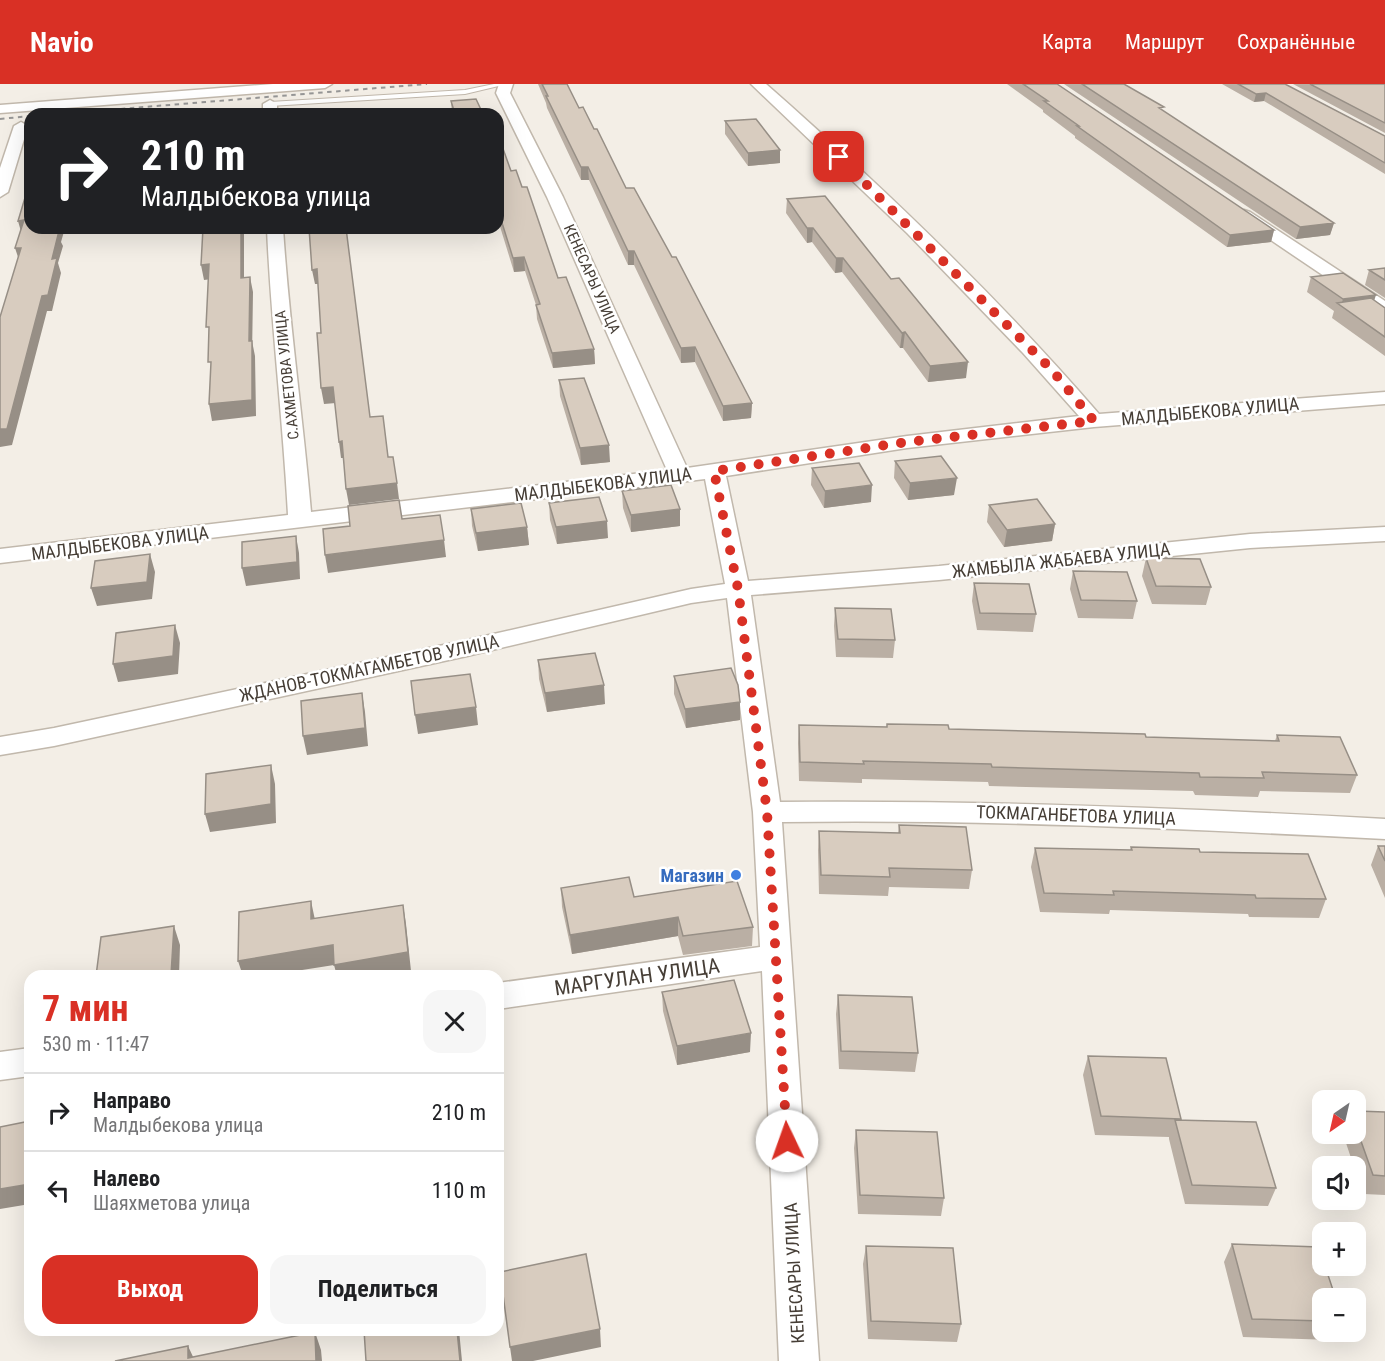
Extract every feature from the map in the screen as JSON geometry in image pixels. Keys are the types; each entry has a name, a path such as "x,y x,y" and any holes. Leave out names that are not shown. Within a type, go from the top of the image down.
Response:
{"street":[{"path":"0,109 325,84"},
{"name":"КЕНЕСАРЫ УЛИЦА","path":"505,84 503,93 555,197 680,475"},
{"path":"758,84 839,157 942,259 1051,369 1094,421"},
{"path":"0,192 21,126"},
{"path":"1227,204 1341,277 1385,309"},
{"name":"С.АХМЕТОВА УЛИЦА","path":"274,234 279,302 292,408 300,521"},
{"name":"МАЛДЫБЕКОВА УЛИЦА","path":"0,556 714,471 907,442 1094,421 1385,398"},
{"name":"КЕНЕСАРЫ УЛИЦА","path":"714,471 738,589 767,812 777,957 798,1361"},
{"name":"ЖАМБЫЛА ЖАБАЕВА УЛИЦА","path":"738,589 939,573 1250,541 1385,534"},
{"name":"ЖДАНОВ-ТОКМАГАМБЕТОВ УЛИЦА","path":"0,746 467,648 691,596 738,589"},
{"name":"ТОКМАГАНБЕТОВА УЛИЦА","path":"767,812 887,810 1136,815 1385,829"},
{"name":"МАРГУЛАН УЛИЦА","path":"504,995 777,957"},
{"path":"0,1066 24,1063"}],"lane":[{"path":"281,108 465,92 505,84"}],"building":[{"path":"542,84 567,84 579,108 583,107 594,129 597,129 626,188 634,188 672,257 676,257 752,403 723,406 695,347 681,348 634,251 628,251 588,167 581,167"},
{"path":"1023,84 1057,84 1274,230 1230,235 1077,126 1079,126"},
{"path":"1082,84 1124,84 1164,107 1159,108 1334,223 1300,227"},
{"path":"1238,84 1285,84 1385,136 1385,163 1266,93 1256,94"},
{"path":"1310,84 1385,84 1385,123"},
{"path":"476,99 480,108 453,108 451,101"},
{"path":"756,119 780,150 748,153 725,121"},
{"path":"504,152 511,171 516,170 522,187 527,187 558,278 566,277 594,349 552,353 536,305 540,304 524,257 513,258 504,229"},
{"path":"825,196 891,279 899,278 968,362 930,366 905,332 902,333 843,258 836,258 813,228 807,228 787,199"},
{"path":"24,201 24,220 18,221"},
{"path":"24,220 24,234 58,234 52,259 57,258 48,295 42,296 7,429 0,429 0,317 21,248 15,248"},
{"path":"203,234 241,234 241,278 250,277 249,341 252,341 252,400 209,404 211,362 208,362 209,327 206,327 209,264 201,265"},
{"path":"309,234 347,234 370,417 383,416 388,457 393,457 397,483 346,489 342,441 339,442 333,387 321,388 317,333 321,333 317,269 312,270"},
{"path":"1385,268 1385,280 1369,270"},
{"path":"1343,273 1376,295 1343,299 1311,277"},
{"path":"1371,298 1385,308 1385,337 1337,303"},
{"path":"584,378 609,445 580,448 559,380"},
{"path":"941,456 957,478 910,483 895,461"},
{"path":"859,463 872,485 825,491 812,468"},
{"path":"671,485 680,509 631,515 622,491"},
{"path":"599,497 607,521 556,527 549,503"},
{"path":"1037,499 1055,524 1007,530 989,505"},
{"path":"399,500 402,519 440,515 444,540 325,555 323,529 350,526 348,506"},
{"path":"521,503 527,527 476,533 471,509"},
{"path":"296,536 297,562 242,568 242,542"},
{"path":"150,554 147,582 91,588 95,561"},
{"path":"1146,558 1200,559 1211,587 1156,586"},
{"path":"1073,571 1127,572 1137,601 1081,600"},
{"path":"974,583 1029,584 1036,614 980,613"},
{"path":"835,608 891,609 895,640 838,639"},
{"path":"175,625 173,656 113,664 116,633"},
{"path":"595,653 604,685 545,693 538,660"},
{"path":"731,668 738,685 740,702 685,709 674,676"},
{"path":"470,674 476,707 415,715 411,681"},
{"path":"362,693 365,728 303,736 301,701"},
{"path":"887,724 948,725 949,729 1145,734 1146,737 1279,741 1277,735 1340,737 1357,775 1262,772 1264,778 1200,777 1199,773 992,767 991,764 800,762 799,725 887,727"},
{"path":"271,765 271,804 205,814 206,774"},
{"path":"899,825 966,827 972,870 889,868 890,877 821,875 819,831 900,833"},
{"path":"1378,846 1385,846 1385,861"},
{"path":"1131,847 1199,849 1200,852 1308,854 1326,899 1113,891 1114,895 1044,893 1035,848 1132,850"},
{"path":"629,877 634,897 737,881 753,927 683,936 678,917 570,935 561,888"},
{"path":"311,901 311,919 403,905 408,952 334,965 333,945 238,961 239,912"},
{"path":"174,926 171,970 97,970 101,937"},
{"path":"734,980 751,1033 677,1046 662,992"},
{"path":"838,995 912,997 918,1053 841,1051"},
{"path":"1088,1056 1166,1058 1181,1119 1101,1116"},
{"path":"1366,1111 1385,1112 1385,1176 1373,1175 1362,1144 1366,1144"},
{"path":"1175,1120 1256,1122 1276,1188 1192,1185"},
{"path":"24,1122 24,1185 0,1189 0,1127"},
{"path":"856,1130 937,1132 944,1198 860,1195"},
{"path":"1232,1244 1312,1247 1312,1276 1328,1276 1332,1288 1312,1288 1312,1321 1252,1319"},
{"path":"866,1246 953,1248 961,1324 871,1321"},
{"path":"586,1254 600,1329 510,1347 504,1302 504,1271"},
{"path":"295,1336 315,1336 316,1361 115,1361 188,1346 188,1358"},
{"path":"364,1336 458,1336 460,1361 366,1361"}],"railway":[{"path":"132,108 427,84"},
{"path":"0,119 24,117"}],"place":[{"name":"Магазин","path":"736,875"}],"route":[{"path":"787,1141 767,812 738,589 714,471 907,442 1094,421 1051,369 839,157"}]}
